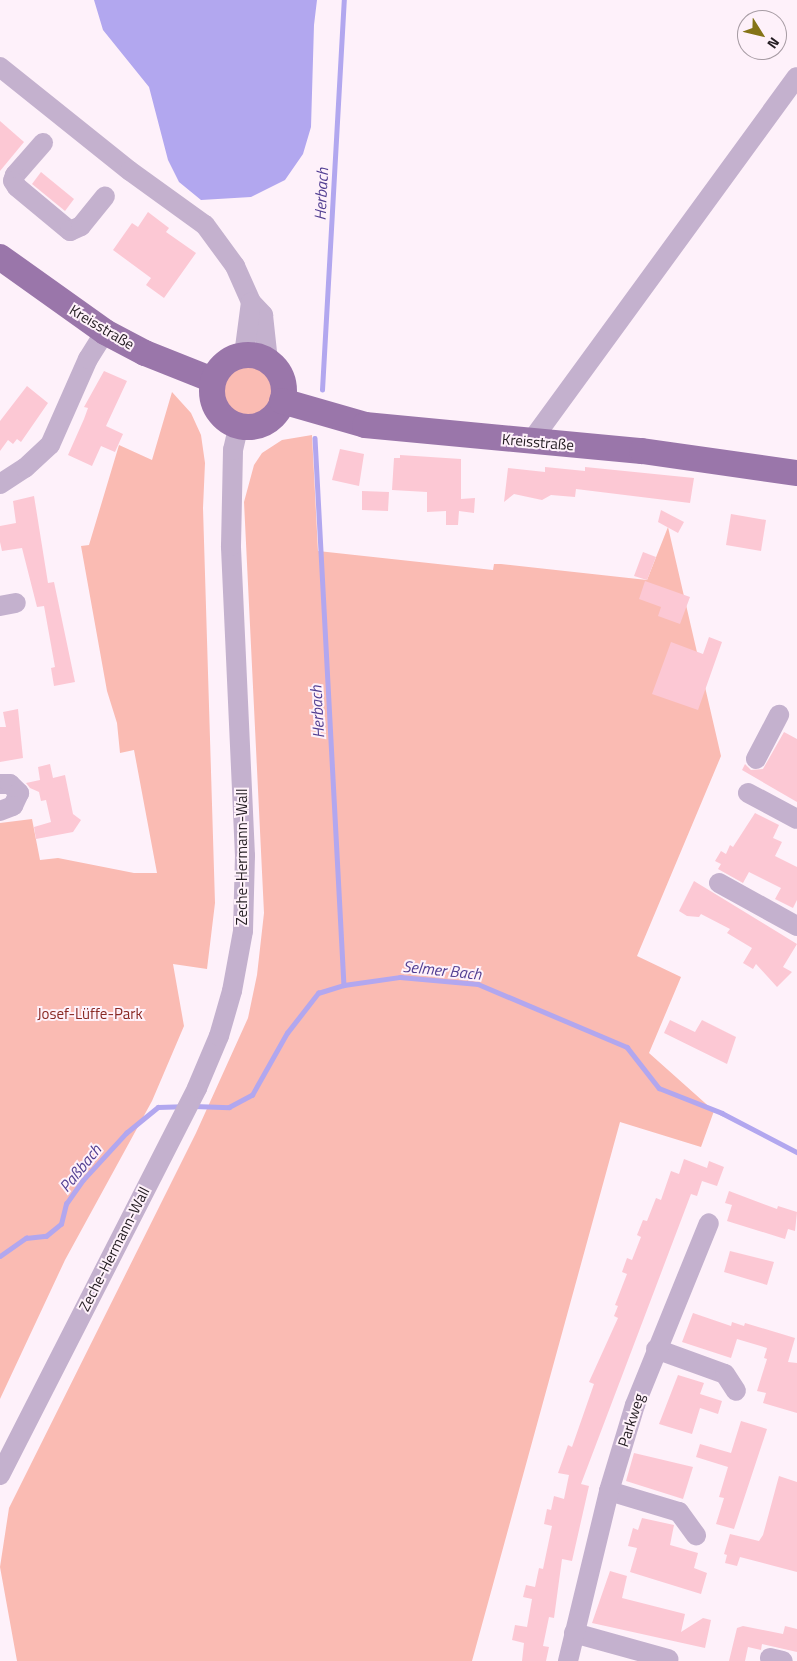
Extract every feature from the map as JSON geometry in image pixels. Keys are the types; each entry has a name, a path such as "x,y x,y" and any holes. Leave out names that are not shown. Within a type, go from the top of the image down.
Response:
{"main road":[{"name":"Kreisstraße","path":"0,257 104,332 145,353 213,380"},
{"path":"244,355 268,361 283,377 282,401 266,421 239,425 227,420 217,409 213,401 213,380 230,359 244,355"},
{"name":"Kreisstraße","path":"282,401 366,425 532,440 797,473"}],"street":[{"path":"0,67 130,171 205,225 235,266 252,302 263,315 268,361"},
{"path":"532,440 797,77"},
{"path":"43,143 13,181 40,206 70,231 74,231 105,196"},
{"path":"244,355 252,302"},
{"path":"0,484 25,468 50,445 88,359 104,332"},
{"name":"Zeche-Hermann-Wall","path":"0,1475 196,1088 219,1036 232,991 243,931 245,856 231,546 233,450 239,425"},
{"path":"756,760 779,715"},
{"path":"0,784 10,784 19,793 13,806 0,811"},
{"path":"748,793 797,819"},
{"path":"718,883 797,926"},
{"name":"Parkweg","path":"568,1661 609,1491 656,1349 709,1223"},
{"path":"656,1349 725,1374 736,1391"},
{"path":"609,1491 679,1512 696,1535"},
{"path":"574,1633 668,1659"}],"green space":[{"path":"248,364 259,366 268,372 274,381 276,392 274,403 268,412 259,418 248,420 237,418 228,412 222,403 220,392 222,381 228,372 237,366"},
{"name":"Josef-Lüffe-Park","path":"172,392 191,413 201,435 205,463 203,508 215,903 207,969 173,964 184,1026 152,1101 65,1260 0,1399 0,823 32,819 40,860 58,858 134,873 157,873 134,750 120,753 117,723 107,691 81,546 89,545 119,445 152,460"},
{"path":"312,435 318,551 493,570 494,564 501,564 647,580 668,527 721,756 637,956 681,977 649,1053 714,1111 701,1147 620,1122 472,1661 17,1661 0,1567 9,1508 196,1133 248,1018 257,975 264,913 244,502 254,465 262,453 282,440"}],"shaded area":[{"path":"94,0 317,0 314,25 311,127 303,154 285,180 251,197 201,200 179,182 168,160 149,87 103,30"}],"building":[{"path":"0,121 24,142 0,171"},
{"path":"41,172 74,199 65,211 32,184"},
{"path":"148,212 169,228 166,232 196,253 164,298 146,285 151,278 113,250 132,223 138,227"},
{"path":"104,371 127,381 106,426 123,434 115,452 101,446 92,466 68,455 88,408 84,407"},
{"path":"27,386 48,403 21,442 17,439 13,444 8,440 0,451 0,421"},
{"path":"340,449 364,454 359,486 332,480"},
{"path":"400,455 461,459 461,499 475,498 474,513 459,511 458,525 446,525 446,511 427,512 427,492 392,490 394,458 400,458"},
{"path":"545,467 585,471 585,467 694,478 690,503 576,489 575,497 551,495 542,500 514,494 504,502 508,468 545,472"},
{"path":"362,491 389,492 388,511 362,510"},
{"path":"34,496 48,583 54,582 75,682 54,686 51,668 55,667 44,606 37,607 22,548 2,551 0,542 0,526 16,523 13,501"},
{"path":"661,510 684,522 678,533 658,522"},
{"path":"731,514 766,520 761,551 726,545"},
{"path":"643,552 656,557 647,580 634,576"},
{"path":"645,581 690,597 680,624 658,616 661,607 639,599"},
{"path":"709,637 722,642 698,710 652,694 671,642 703,654"},
{"path":"18,709 23,758 0,762 0,727 6,727 3,712"},
{"path":"784,732 797,739 797,802 742,770 745,764 751,770 763,769"},
{"path":"50,764 53,778 65,775 73,814 81,820 73,832 36,839 34,827 51,822 46,800 41,801 39,792 30,788 26,783 40,780 38,767"},
{"path":"755,813 779,825 773,838 782,842 775,856 797,867 797,900 793,908 775,899 781,888 749,872 743,883 718,869 721,864 715,861 721,851 726,854 730,845 733,847"},
{"path":"694,881 797,944 783,967 792,972 777,987 756,964 753,969 743,963 752,948 727,933 730,929 701,914 699,917 687,916 679,911"},
{"path":"670,1020 695,1032 702,1020 736,1037 727,1064 664,1033"},
{"path":"684,1159 707,1168 709,1161 724,1167 717,1186 702,1181 697,1196 691,1194 581,1484 589,1486 572,1561 562,1559 554,1618 549,1617 543,1646 549,1647 546,1661 522,1661 524,1643 512,1640 515,1625 527,1627 532,1599 523,1597 526,1585 535,1587 539,1568 543,1569 552,1526 544,1524 547,1509 551,1510 554,1496 564,1499 569,1475 558,1473 568,1445 572,1447 594,1384 589,1382 618,1318 614,1316 618,1306 615,1305 627,1274 622,1272 627,1258 632,1260 641,1237 637,1235 643,1220 647,1221 656,1198 661,1200 671,1171 679,1174"},
{"path":"729,1191 777,1209 778,1206 797,1212 795,1231 788,1229 785,1239 727,1221 732,1205 725,1203"},
{"path":"730,1251 774,1262 767,1285 724,1272"},
{"path":"693,1313 731,1326 732,1322 744,1326 745,1323 795,1338 788,1362 797,1363 797,1413 763,1403 766,1393 757,1391 767,1359 764,1358 767,1348 737,1339 731,1358 682,1342"},
{"path":"678,1375 704,1383 700,1394 722,1401 718,1414 700,1408 692,1434 659,1424"},
{"path":"741,1421 767,1429 734,1529 716,1524 724,1498 719,1497 728,1467 696,1457 700,1444 731,1453"},
{"path":"634,1453 693,1467 683,1499 626,1481"},
{"path":"779,1476 797,1482 797,1572 740,1557 737,1566 725,1563 727,1555 724,1554 730,1534 759,1541 763,1535"},
{"path":"642,1518 674,1525 670,1545 698,1553 694,1568 707,1573 701,1594 630,1572 637,1548 628,1546 633,1528 638,1530"},
{"path":"610,1571 627,1576 622,1598 685,1614 681,1632 703,1618 711,1620 705,1648 592,1623"},
{"path":"743,1626 783,1634 785,1626 797,1629 797,1652 762,1644 761,1650 748,1647 745,1661 729,1661 737,1628"}],"waterway":[{"name":"Herbach","path":"322,390 344,0"},
{"name":"Herbach","path":"315,438 344,985"},
{"name":"Selmer Bach","path":"194,1106 229,1107 252,1095 287,1033 318,993 344,985 400,977 478,984 627,1047 659,1088 722,1113 797,1152"},
{"name":"Paßbach","path":"0,1256 26,1238 46,1236 61,1224 66,1204 83,1180 126,1133 158,1107 182,1106"}]}
